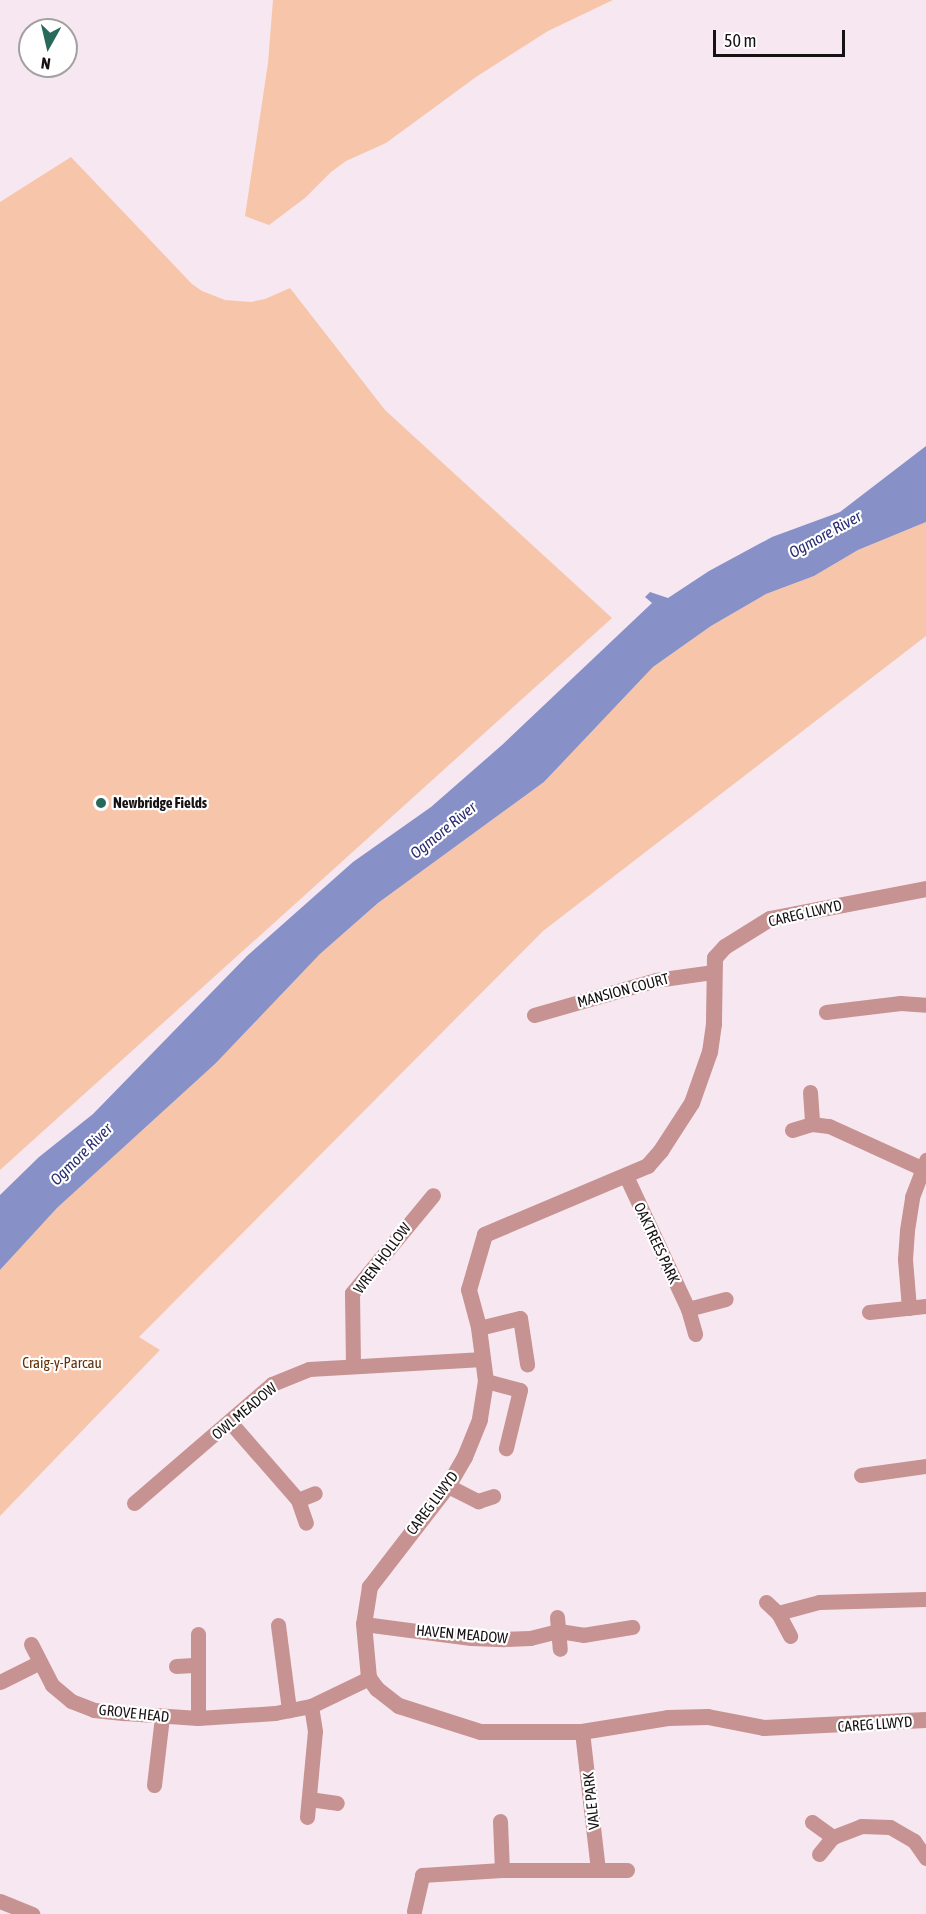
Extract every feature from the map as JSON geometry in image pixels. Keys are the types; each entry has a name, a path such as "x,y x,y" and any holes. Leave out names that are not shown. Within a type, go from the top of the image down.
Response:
{"street":[{"name":"CAREG LLWYD","path":"926,889 770,919 725,947 715,958 714,1024 710,1052 692,1103 648,1166 486,1235 469,1290 479,1328 486,1381 480,1420 465,1457 448,1486 370,1587 364,1624 369,1678 399,1706 481,1732 582,1732 668,1718 708,1717 764,1728 926,1720"},
{"name":"MANSION COURT","path":"534,1015 656,980 713,972"},
{"path":"826,1012 900,1003 926,1005"},
{"path":"810,1092 812,1124"},
{"path":"792,1130 812,1124 829,1126 924,1164 912,1197 907,1230 905,1259 909,1308"},
{"name":"OAKTREES PARK","path":"626,1176 688,1310 695,1334"},
{"name":"WREN HOLLOW","path":"353,1365 352,1293 433,1195"},
{"path":"688,1310 726,1299"},
{"path":"869,1312 926,1306"},
{"path":"479,1328 520,1318 527,1364"},
{"name":"OWL MEADOW","path":"134,1503 272,1384 309,1369 483,1359"},
{"path":"486,1381 520,1390 506,1448"},
{"path":"230,1422 298,1500 306,1523"},
{"path":"861,1475 926,1466"},
{"path":"448,1486 478,1501 493,1496"},
{"path":"298,1500 315,1493"},
{"path":"790,1636 772,1608 819,1602 926,1599"},
{"name":"HAVEN MEADOW","path":"364,1624 471,1638 504,1639 530,1638 558,1624 583,1635 632,1627"},
{"path":"558,1624 560,1649"},
{"path":"278,1625 289,1710"},
{"path":"198,1635 198,1718"},
{"name":"GROVE HEAD","path":"31,1644 38,1663 52,1685 71,1701 94,1710 162,1717 258,1715 311,1706 369,1678"},
{"path":"0,1682 38,1663"},
{"path":"176,1666 198,1665"},
{"path":"307,1817 315,1731 311,1706"},
{"path":"154,1785 162,1717"},
{"name":"VALE PARK","path":"582,1732 598,1870"},
{"path":"309,1799 337,1803"},
{"path":"500,1821 502,1870"},
{"path":"812,1822 833,1837"},
{"path":"819,1854 833,1837 861,1826 890,1827 914,1841 926,1858"},
{"path":"414,1911 422,1875 502,1870 627,1870"},
{"path":"0,1901 32,1914"}],"green space":[{"path":"273,0 613,0 548,31 476,77 386,143 346,161 331,172 305,198 269,225 245,216 268,63"},
{"name":"Newbridge Fields","path":"71,157 192,284 202,291 225,300 251,302 265,299 290,288 385,410 612,618 0,1170 0,202"},
{"name":"Craig-y-Parcau","path":"926,522 926,636 543,931 139,1337 160,1350 0,1516 0,1270 57,1208 216,1063 320,954 378,903 544,782 653,667 711,626 766,594 814,576 858,550"}],"water":[{"name":"Ogmore River","path":"926,446 926,522 858,550 814,576 766,594 711,626 653,667 544,782 378,903 320,954 216,1063 57,1208 0,1270 0,1195 39,1157 93,1114 247,956 353,862 431,807 502,745 652,603 645,597 650,592 668,598 709,571 772,537 840,512"}],"place":[{"name":"Newbridge Fields","path":"101,803"}]}
